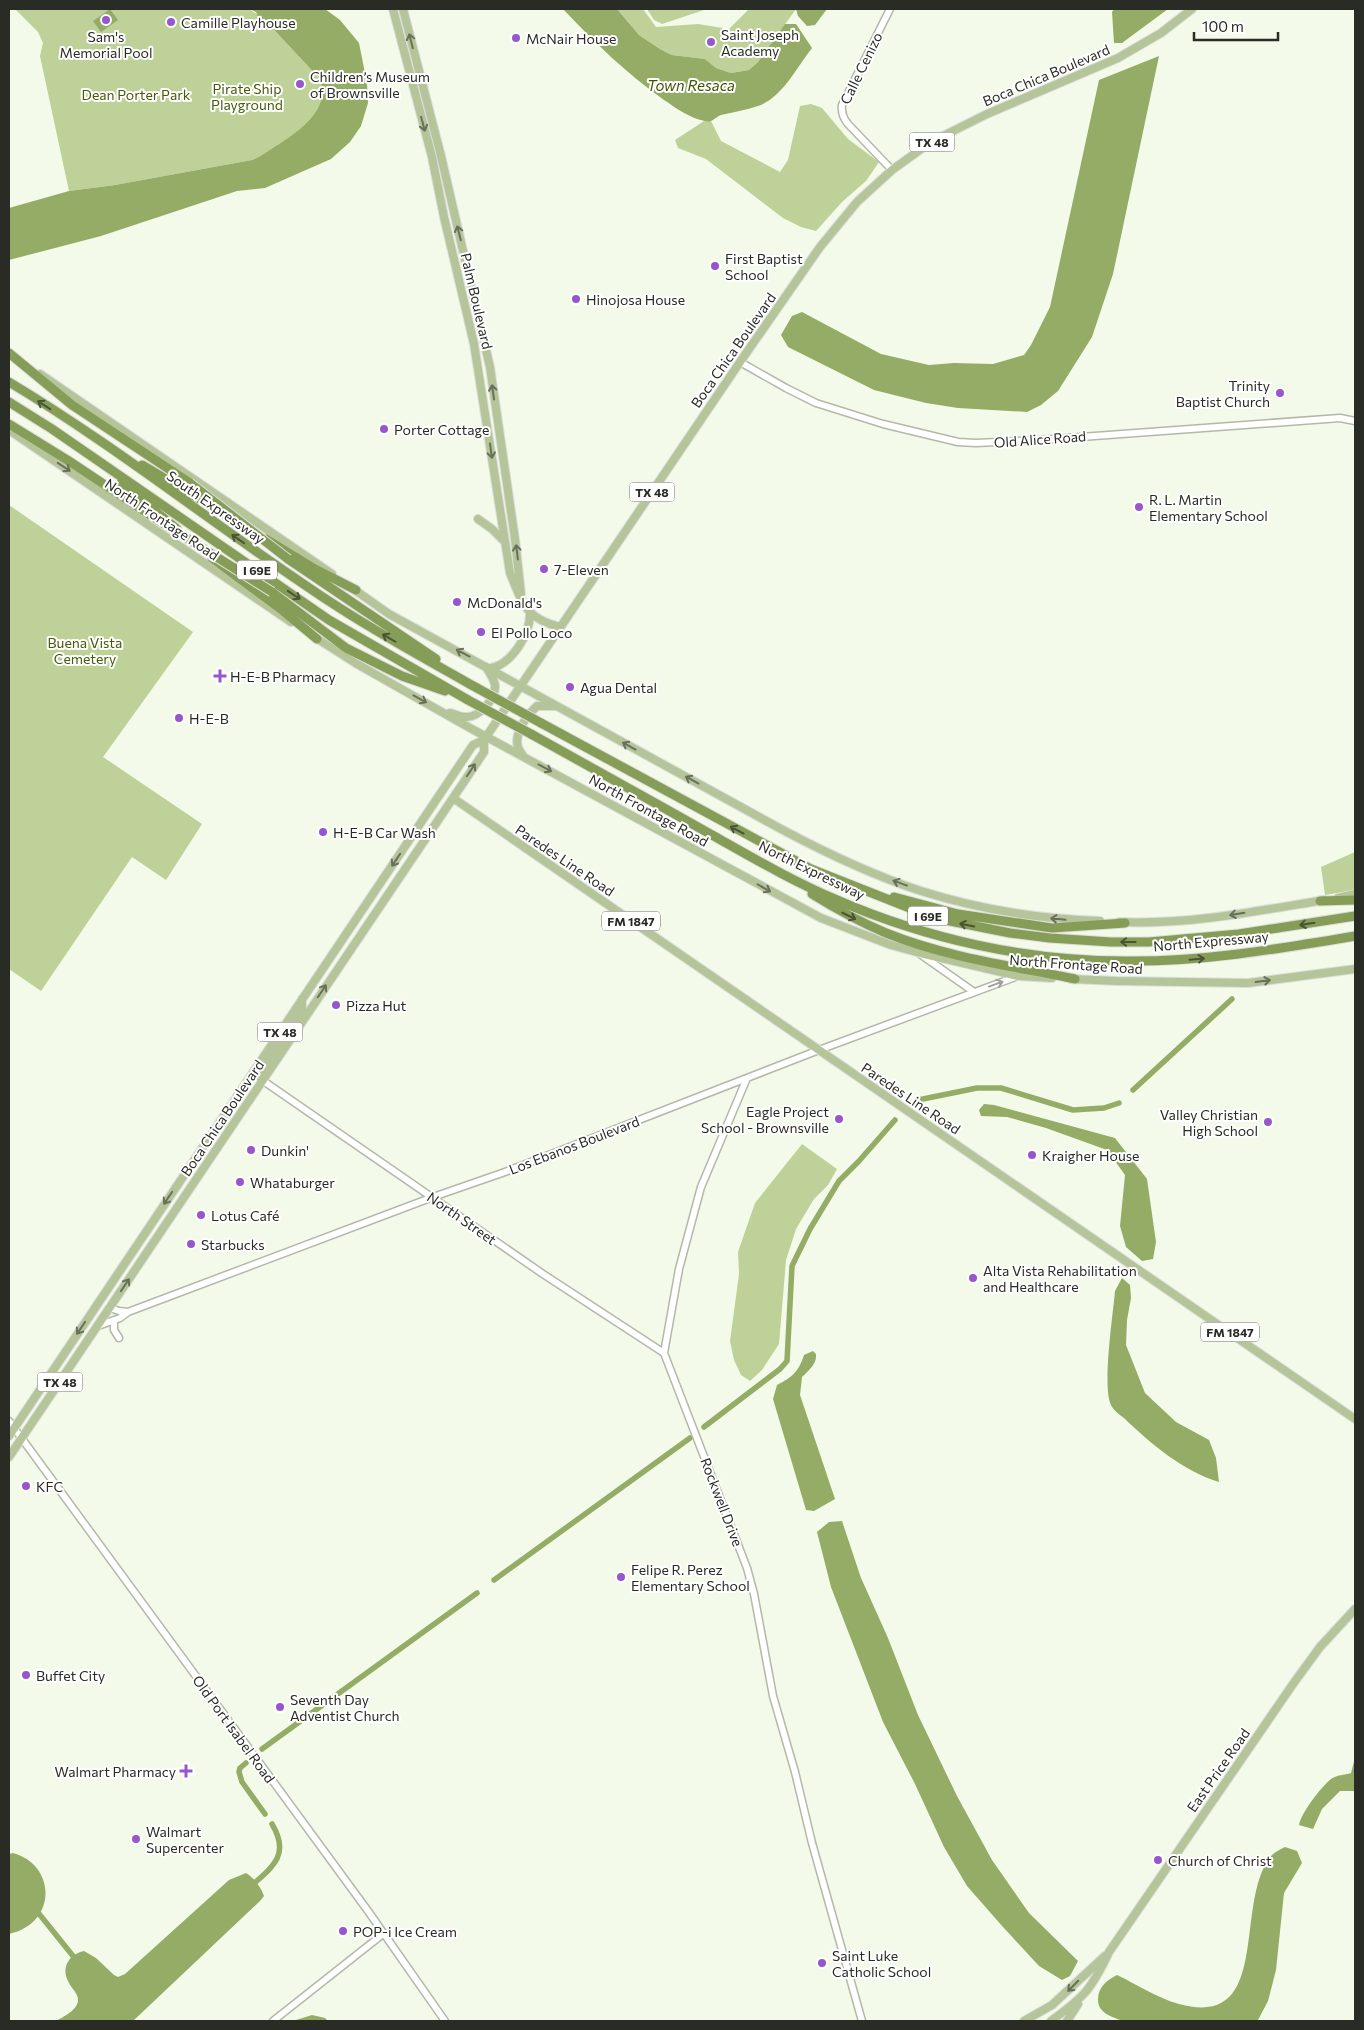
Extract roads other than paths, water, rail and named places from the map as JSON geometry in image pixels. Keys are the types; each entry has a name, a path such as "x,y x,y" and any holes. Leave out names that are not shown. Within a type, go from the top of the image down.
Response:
{"highway":[{"path":"9,352 72,405 190,483 288,559 398,632 477,688"},
{"name":"South Expressway","path":"9,382 79,427 302,584 362,623 541,723"},
{"name":"South Expressway","path":"9,402 52,429 329,620 468,700"},
{"path":"9,424 272,592 307,620 355,653 402,676 468,700"},
{"path":"79,427 315,569 356,590"},
{"path":"52,429 143,500 228,571 282,610 317,639"},
{"name":"North Expressway","path":"468,700 783,874 836,900 936,936 1044,956 1122,962 1238,955 1355,936"},
{"name":"North Expressway","path":"541,723 760,842 840,881 935,918 1010,933 1072,940 1149,942 1239,934 1355,916"},
{"path":"732,846 845,914 887,933 953,954 1075,979"},
{"path":"840,881 958,914 1012,923 1052,928 1125,922"},
{"path":"1320,900 1355,900"}],"main road":[{"name":"Palm Boulevard","path":"393,9 432,158 474,344 510,573 521,601 530,614 549,624 560,627"},
{"name":"Palm Boulevard","path":"403,9 441,156 490,367 515,539 521,601"},
{"name":"Boca Chica Boulevard","path":"9,1457 484,752 485,739 521,685 740,362 833,229 864,195 892,170 931,142 956,129 1118,58 1161,33 1192,9"},
{"name":"South Expressway","path":"9,352 389,614 521,685"},
{"name":"North Frontage Road","path":"9,430 356,664 441,710 485,739 525,757 820,918 891,945 1018,976 1248,983 1355,969"},
{"path":"478,519 504,541"},
{"path":"441,710 466,717 476,714 484,708 492,695 495,685 488,667 502,665 512,654 530,623 530,614"},
{"name":"North Expressway","path":"521,685 781,830 846,862 921,891 979,906 1070,920 1125,922 1201,919 1355,894"},
{"path":"525,757 517,748 516,743 520,730 530,714 537,706 542,705 561,708"},
{"name":"Boca Chica Boulevard","path":"9,1436 473,745 485,739"},
{"name":"Paredes Line Road","path":"452,798 1355,1419"},
{"path":"262,1080 260,1078 262,1069 302,1009 302,999"},
{"path":"208,1162 207,1154 252,1087 251,1081 248,1079"},
{"name":"East Price Road","path":"1051,2021 1081,1998 1097,1978 1109,1952 1303,1669 1333,1632 1355,1609"},
{"name":"East Price Road","path":"1024,2021 1052,2005 1109,1952"},
{"path":"1067,2021 1081,1998"}],"street":[{"name":"Calle Cenizo","path":"890,9 842,105 841,111 843,118 848,124 892,170"},
{"name":"Old Alice Road","path":"740,362 777,384 816,402 883,424 958,442 1040,440 1340,418 1355,421"},
{"path":"920,953 974,992"},
{"name":"Los Ebanos Boulevard","path":"98,1326 128,1312 433,1196 505,1172 819,1050 1018,976"},
{"path":"664,1353 679,1269 701,1187 747,1078"},
{"name":"North Street","path":"262,1080 433,1196 543,1274 664,1353"},
{"path":"110,1308 128,1312"},
{"path":"114,1320 114,1330 119,1338"},
{"name":"Rockwell Drive","path":"664,1353 747,1568 754,1594 772,1696 795,1772 812,1843 862,2021"},
{"name":"Old Port Isabel Road","path":"9,1421 445,2021"},
{"path":"272,2021 383,1934"}],"water":[{"name":"Sam's Memorial Pool","path":"110,9 118,20 101,32 93,21"},
{"path":"249,9 325,9 340,20 359,43 367,83 368,103 361,126 350,142 331,159 265,188 237,191 101,236 9,260 9,208 69,191 115,185 252,160 282,142 306,123 319,107 322,98 319,78 264,19 259,19 256,12"},
{"name":"Town Resaca","path":"563,9 617,9 639,35 660,49 672,55 705,59 716,68 731,73 749,70 758,62 785,24 796,24 812,48 782,89 767,102 705,121 684,113 650,90 611,57"},
{"path":"796,9 827,9 815,25 807,26 798,16"},
{"path":"1114,9 1168,9 1122,43 1114,43 1112,12"},
{"path":"1159,56 1113,274 1092,337 1058,391 1041,405 1027,412 958,408 926,403 874,390 788,347 781,335 792,316 802,312 881,354 929,365 954,363 993,364 1024,355 1050,307 1099,80"},
{"path":"984,1104 994,1105 1115,1138 1147,1179 1156,1242 1153,1259 1142,1261 1126,1247 1120,1226 1125,1175 1107,1150 1046,1128 1007,1117 981,1116 979,1110"},
{"path":"1122,1278 1130,1285 1131,1298 1127,1320 1126,1345 1145,1393 1176,1422 1209,1440 1216,1458 1219,1482 1193,1471 1168,1456 1113,1409 1111,1405 1108,1383 1109,1350 1115,1291"},
{"path":"813,1351 816,1354 816,1358 812,1367 802,1377 800,1395 835,1499 814,1511 806,1510 773,1399 777,1385 794,1374 804,1355"},
{"path":"842,1521 861,1578 888,1638 918,1715 957,1796 992,1860 1029,1913 1078,1961 1070,1976 1062,1980 1039,1966 967,1886 944,1847 915,1784 883,1722 831,1587 817,1532 829,1522"},
{"path":"1355,1758 1355,1791 1340,1791 1322,1809 1313,1829 1299,1825 1307,1807 1331,1779 1351,1773"},
{"path":"1285,1847 1297,1851 1302,1863 1284,1893 1276,1970 1268,2001 1258,2020 1131,2022 1110,2016 1100,2008 1098,2000 1099,1991 1106,1982 1117,1975 1155,1995 1179,2004 1209,2007 1228,1998 1240,1980 1260,1876 1272,1855"},
{"path":"13,1853 27,1860 38,1869 44,1881 46,1894 43,1907 36,1919 25,1928 9,1934 9,1854"},
{"path":"246,1873 257,1883 264,1896 133,2021 56,2021 70,2013 76,2007 78,2000 65,1972 70,1958 84,1951 96,1958 114,1975 118,1977 125,1974 229,1880"},
{"path":"312,2015 325,2018 328,2021 293,2021"}],"waterway":[{"path":"1133,1090 1232,999"},
{"path":"918,1100 977,1088 1001,1088 1073,1110 1104,1108 1119,1103"},
{"path":"704,1427 780,1369 787,1361 792,1266 810,1229 839,1181 895,1120"},
{"path":"494,1580 690,1438"},
{"path":"262,1749 477,1593"},
{"path":"246,1763 240,1768 239,1772 242,1782 265,1814"},
{"path":"251,1886 267,1872 277,1859 280,1844 272,1824"},
{"path":"36,1910 77,1961"}],"place":[{"name":"Sam's Memorial Pool","path":"106,20"},
{"name":"Camille Playhouse","path":"171,22"},
{"name":"McNair House","path":"516,38"},
{"name":"Saint Joseph Academy","path":"711,42"},
{"name":"Children’s Museum of Brownsville","path":"300,84"},
{"name":"First Baptist School","path":"715,266"},
{"name":"Hinojosa House","path":"576,299"},
{"name":"Trinity Baptist Church","path":"1280,393"},
{"name":"Porter Cottage","path":"384,429"},
{"name":"R. L. Martin Elementary School","path":"1139,507"},
{"name":"7-Eleven","path":"544,569"},
{"name":"McDonald's","path":"457,602"},
{"name":"El Pollo Loco","path":"481,632"},
{"name":"H-E-B Pharmacy","path":"220,676"},
{"name":"Agua Dental","path":"570,687"},
{"name":"H-E-B","path":"179,718"},
{"name":"H-E-B Car Wash","path":"323,832"},
{"name":"Pizza Hut","path":"336,1005"},
{"name":"Eagle Project School - Brownsville","path":"839,1119"},
{"name":"Valley Christian High School","path":"1268,1122"},
{"name":"Dunkin'","path":"251,1150"},
{"name":"Kraigher House","path":"1032,1155"},
{"name":"Whataburger","path":"240,1182"},
{"name":"Lotus Café","path":"201,1215"},
{"name":"Starbucks","path":"191,1244"},
{"name":"Alta Vista Rehabilitation and Healthcare","path":"973,1278"},
{"name":"KFC","path":"26,1486"},
{"name":"Felipe R. Perez Elementary School","path":"621,1577"},
{"name":"Buffet City","path":"26,1675"},
{"name":"Seventh Day Adventist Church","path":"280,1707"},
{"name":"Walmart Pharmacy","path":"186,1771"},
{"name":"Walmart Supercenter","path":"136,1839"},
{"name":"Church of Christ","path":"1158,1860"},
{"name":"POP-i Ice Cream","path":"343,1931"},
{"name":"Saint Luke Catholic School","path":"822,1963"}],"park label":[{"name":"Dean Porter Park","path":"136,94"},
{"name":"Pirate Ship Playground","path":"247,96"},
{"name":"Buena Vista Cemetery","path":"85,650"}]}
